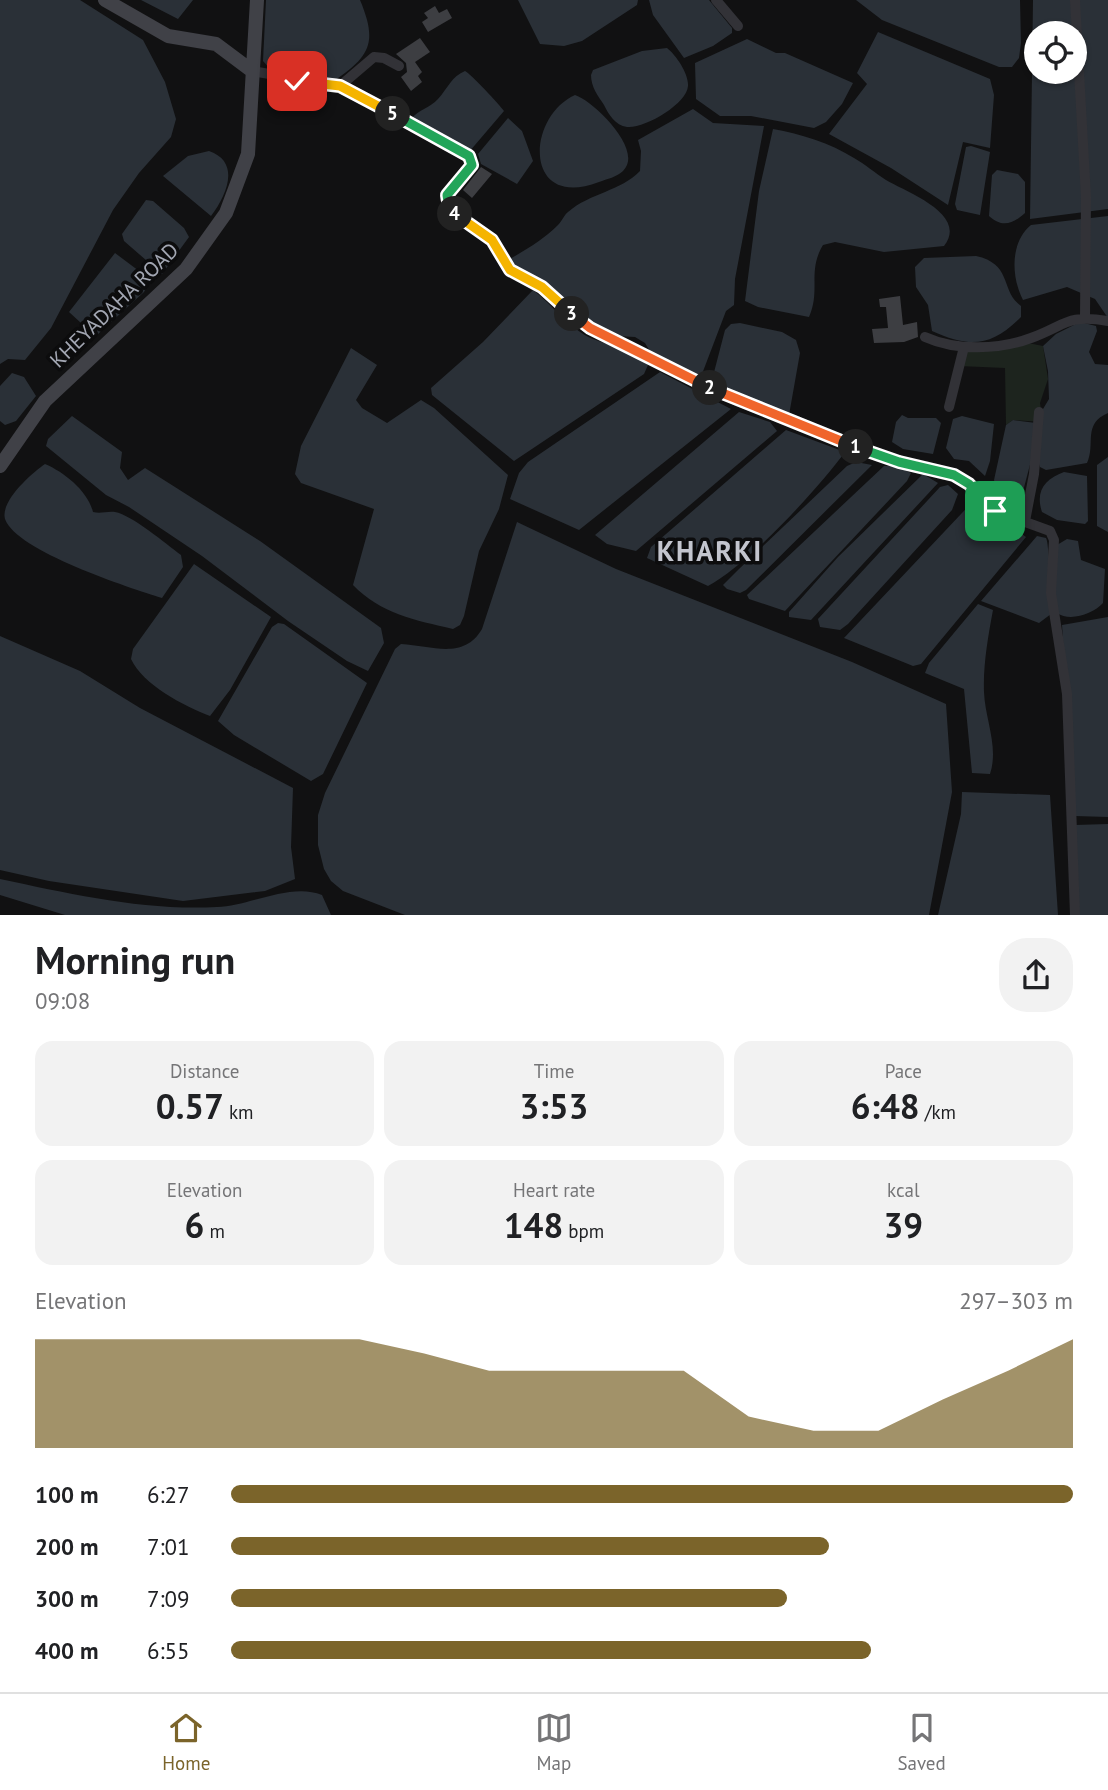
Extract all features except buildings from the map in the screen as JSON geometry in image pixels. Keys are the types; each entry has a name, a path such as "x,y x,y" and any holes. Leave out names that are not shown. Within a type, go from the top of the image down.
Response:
{"main road":[{"path":"105,0 161,34 216,44 252,71"},
{"name":"KHEYADAHA ROAD","path":"0,467 45,401 186,269 226,213 247,154 257,0"}],"street":[{"path":"716,0 738,26"},
{"path":"1075,0 1087,197 1085,317"},
{"path":"340,86 374,57 384,58 399,66"},
{"path":"252,71 340,86 469,156 472,165 447,195 449,208 492,240 510,270 542,287 580,322 737,401 899,462 954,475 969,484 995,511 1050,531 1054,536 1051,593 1067,694 1075,915"},
{"path":"925,337 964,347 1027,340 1071,319 1085,317 1108,321"},
{"path":"949,407 964,347"},
{"path":"1025,521 1034,474 1039,412"}],"shaded area":[{"path":"0,0 80,0 143,40 165,82 176,119 171,137 139,173 113,210 51,328 25,360 8,359 0,364"},
{"path":"141,0 193,0 178,19"},
{"path":"266,0 360,0 369,27 369,38 363,56 334,81 270,69 263,61"},
{"path":"518,0 638,0 637,5 582,41 564,46 540,44"},
{"path":"649,0 709,0 732,28 732,33 713,46 684,58 653,15"},
{"path":"856,0 1020,0 1019,58 1012,67 999,67 882,20"},
{"path":"1033,0 1108,0 1108,209 1030,219 1032,84 1087,84 1087,21 1033,21"},
{"path":"878,32 990,79 994,95 990,148 963,142 948,205 891,168 829,134 867,84 857,73"},
{"path":"747,39 853,83 842,104 826,122 814,128 751,116 720,116 696,99 695,63"},
{"path":"667,48 684,71 688,81 686,93 673,107 654,120 634,127 619,124 610,116 595,91 591,79 593,70 642,51"},
{"path":"465,71 504,111 469,152 411,123 414,116 435,102 453,80"},
{"path":"575,95 593,106 614,127 627,151 628,162 623,171 615,176 574,187 556,184 545,173 540,158 541,140 547,122 559,106"},
{"path":"693,109 713,123 764,126 735,279 734,305 726,311 702,374 697,378 654,358 645,343 635,337 617,336 590,324 530,275 511,267 508,260 547,235 567,213 586,200 632,178 640,171 641,151 638,140"},
{"path":"508,118 522,131 533,161 517,184 481,164 478,154"},
{"path":"773,129 805,136 835,148 932,206 942,214 948,224 950,234 944,246 884,252 835,242 823,245 816,264 814,298 809,317 758,307 745,301 759,191"},
{"path":"966,147 990,152 980,215 957,210 955,204"},
{"path":"209,151 219,156 228,171 226,189 211,216 163,176 188,156"},
{"path":"997,170 1018,174 1025,182 1025,213 1007,223 998,222 989,216 992,175"},
{"path":"146,200 153,201 184,228 189,237 162,274 124,241 122,234"},
{"path":"1108,216 1108,318 1095,299 1067,287 1023,300 1016,281 1016,250 1024,232 1031,225"},
{"path":"115,253 143,274 148,284 144,292 98,334 93,334 69,312"},
{"path":"976,256 988,260 1001,271 1010,293 1021,306 1021,317 1000,334 980,342 958,340 932,331 928,305 916,287 915,267 924,258"},
{"path":"533,290 584,335 627,352 648,365 644,374 514,461 432,395 431,388 483,342"},
{"path":"1080,322 1096,326 1097,331 1089,352 1095,364 1108,365 1108,413 1095,423 1092,429 1087,463 1046,470 1040,467 1038,460 1043,409 1049,399 1048,371 1043,346 1056,334"},
{"path":"740,323 782,332 796,340 800,353 789,415 724,392 712,380 725,330 731,324"},
{"path":"1023,342 1043,346 1048,379 1040,403 1043,422 1013,420 1006,425 1005,368 959,366 964,347"},
{"path":"351,348 377,365 356,400 362,408 387,423 421,400 434,408 508,475 499,509 479,551 464,616 460,625 453,629 412,619 387,609 353,585 374,509 301,483 295,474 301,446"},
{"path":"660,372 731,409 579,530 510,499 519,473 528,462"},
{"path":"12,373 24,377 36,396 16,421 5,425 0,421 0,386"},
{"path":"739,412 770,422 777,431 636,551 607,544 595,535"},
{"path":"902,415 908,418 936,418 941,423 933,454 903,449 892,442 896,422"},
{"path":"72,416 122,452 120,468 128,480 145,468 260,541 381,628 384,643 368,671 347,661 288,621 202,556 129,507 106,495 46,446 48,439"},
{"path":"962,416 994,424 990,461 985,476 969,461 954,459 946,448 953,419"},
{"path":"1013,420 1036,423 1032,457 1021,499 1015,503 997,490 994,480 1006,425"},
{"path":"786,430 845,452 800,506 762,544 708,586 647,558 651,547"},
{"path":"1108,457 1108,532 1097,526 1097,465"},
{"path":"856,462 872,465 746,590 740,593 723,585 847,466"},
{"path":"45,464 74,483 86,497 93,512 122,514 181,555 183,567 162,598 76,567 30,543 14,531 5,519 7,504 25,481"},
{"path":"884,466 896,466 911,473 907,481 785,611 749,599 747,595"},
{"path":"1064,472 1087,476 1088,521 1085,524 1057,520 1042,512 1040,498 1043,487"},
{"path":"923,474 938,483 811,620 789,617 789,612 838,557"},
{"path":"948,485 958,494 952,510 848,624 840,630 820,627 818,619 940,487"},
{"path":"978,496 991,503 1000,518 1026,537 921,664 913,666 844,638"},
{"path":"517,522 616,569 852,662 946,704 952,792 929,915 405,915 343,891 331,881 324,869 318,845 318,815 325,793 395,649 401,644 457,648 475,639 482,629"},
{"path":"1037,536 1046,538 1047,543 1051,614 1039,623 981,601"},
{"path":"1067,539 1078,541 1081,560 1105,569 1103,603 1075,617 1057,613 1055,605 1057,545"},
{"path":"194,564 271,617 230,690 210,716 188,707 154,686 131,659 133,649"},
{"path":"978,604 993,610 984,682 993,754 990,774 972,773 964,689 925,673 929,663"},
{"path":"1108,617 1108,817 1075,816 1062,625"},
{"path":"278,623 284,624 367,683 323,774 311,781 234,735 218,721 272,627"},
{"path":"0,636 80,671 140,708 293,788 291,847 295,879 265,891 183,901 49,881 0,870"},
{"path":"962,792 1050,795 1058,915 938,915 961,814"},
{"path":"1108,824 1108,915 1079,915 1075,825"},
{"path":"0,879 108,900 190,908 230,906 284,893 310,892 322,895 331,915 65,915 0,895"}],"district":[{"name":"KHARKI","path":"710,550"}],"route":[{"path":"297,81 340,86 469,156 472,165 470,169 447,195 449,208 492,240 510,270 542,287 580,322 668,369 737,401 899,462 961,478 995,511"}]}
